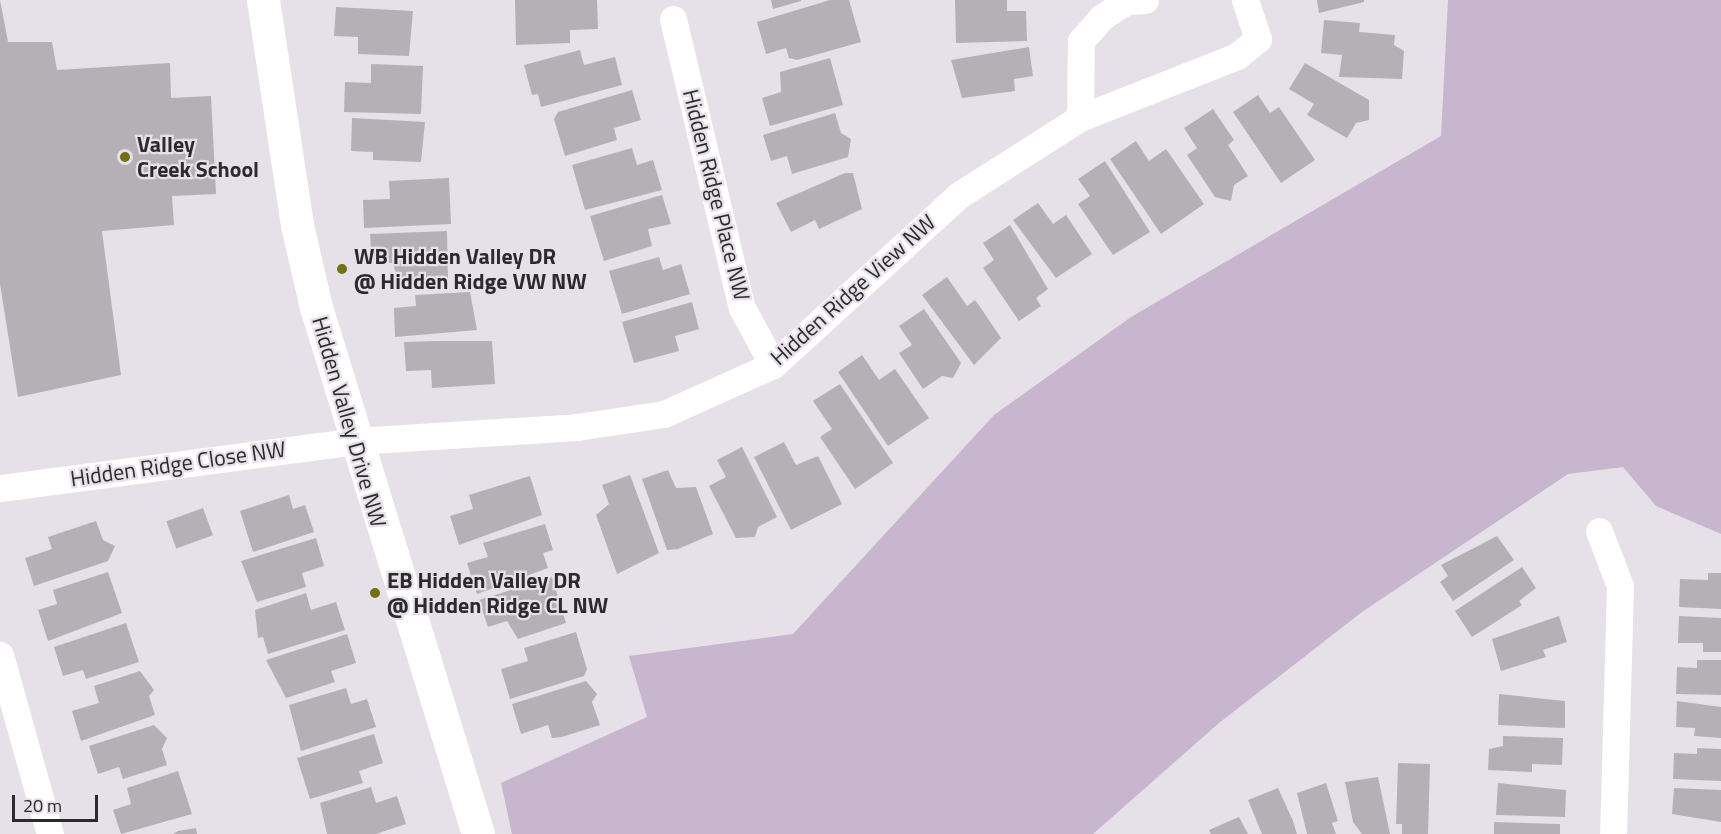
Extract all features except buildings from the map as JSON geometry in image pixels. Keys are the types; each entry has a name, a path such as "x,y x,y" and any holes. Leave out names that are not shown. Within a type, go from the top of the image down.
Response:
{"street":[{"name":"Hidden Valley Drive NW","path":"263,0 297,225 356,441 478,834"},
{"path":"1080,118 1081,41 1110,12 1127,1 1145,0"},
{"name":"Hidden Ridge View NW","path":"356,441 577,427 664,414 773,365 959,195 1080,118 1237,56 1258,39 1254,15 1245,0"},
{"name":"Hidden Ridge Place NW","path":"673,19 742,308 773,365"},
{"name":"Hidden Ridge Close NW","path":"0,488 356,441"},
{"path":"1599,531 1620,586 1613,834"},
{"path":"0,655 50,834"}],"shaded area":[{"path":"1448,0 1721,0 1721,534 1656,506 1623,467 1568,474 1362,612 1219,723 1093,834 512,834 501,783 647,717 629,656 793,634 994,415 1131,317 1441,136"}],"place":[{"name":"Valley Creek School","path":"125,157"},
{"name":"WB Hidden Valley DR @ Hidden Ridge VW NW","path":"342,269"},
{"name":"EB Hidden Valley DR @ Hidden Ridge CL NW","path":"375,593"}]}
